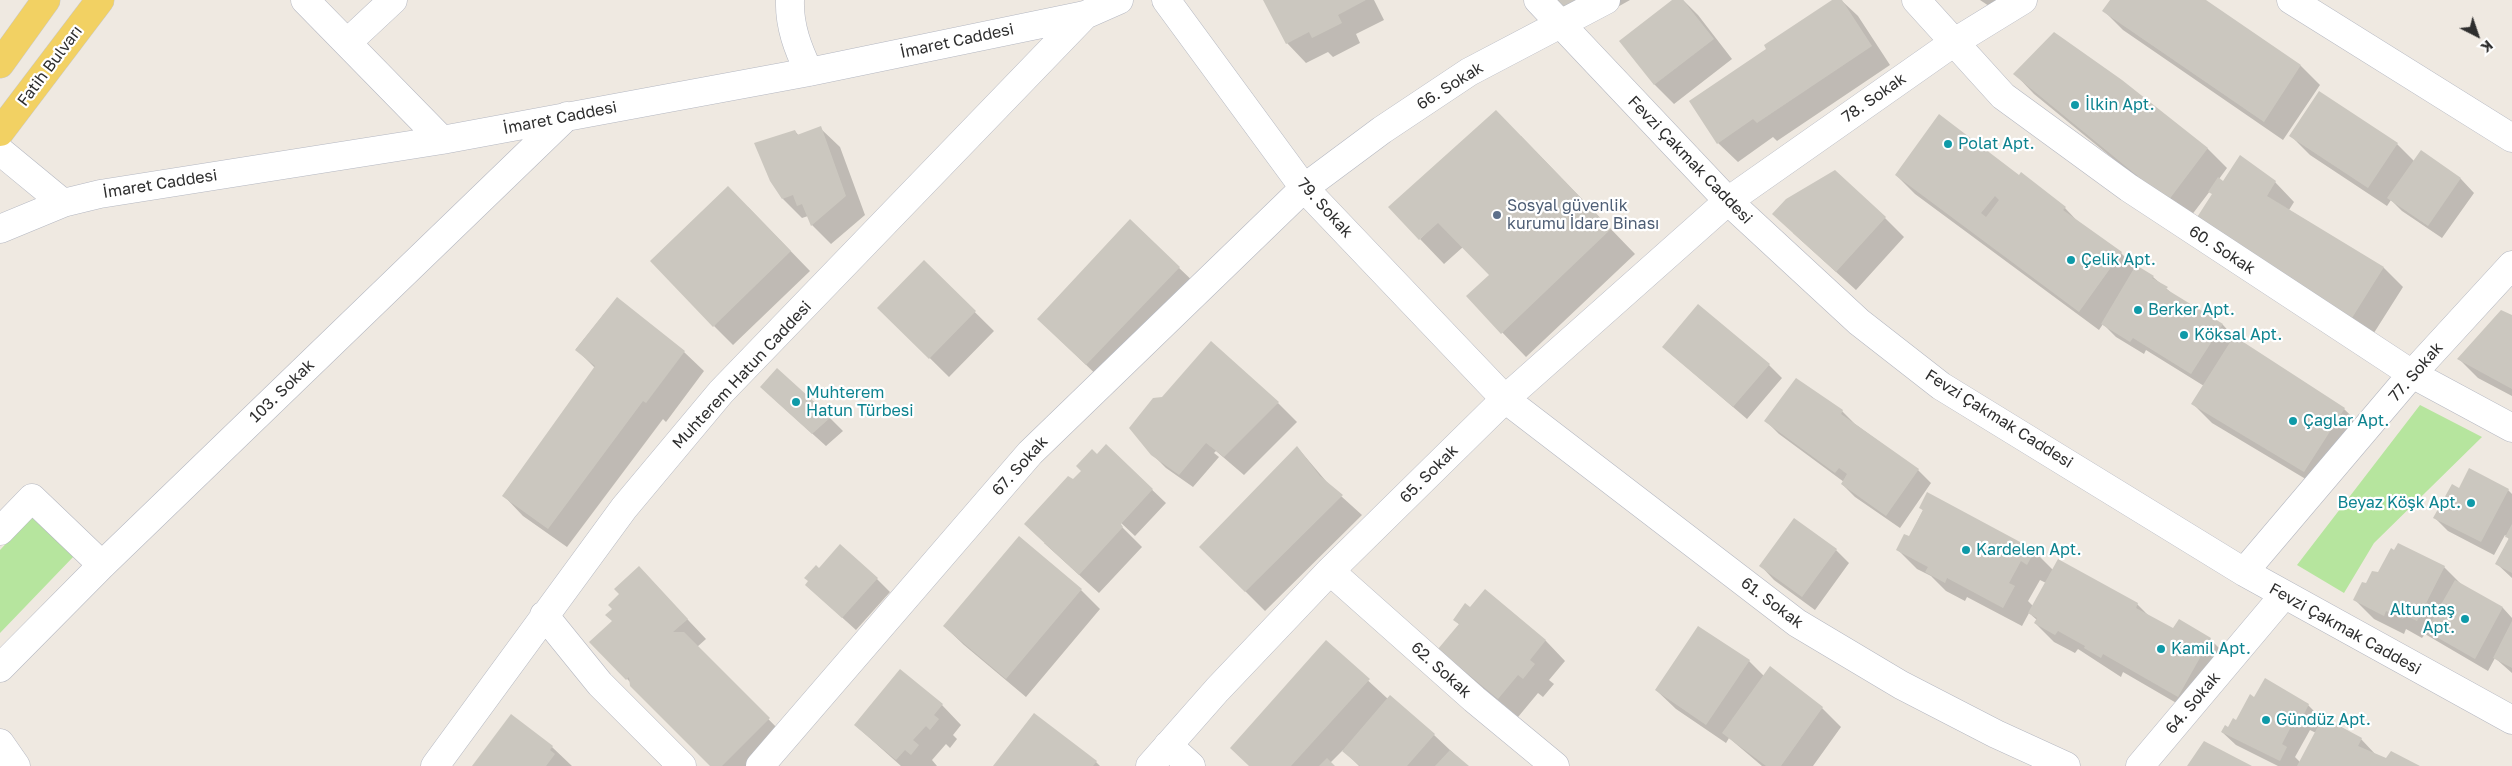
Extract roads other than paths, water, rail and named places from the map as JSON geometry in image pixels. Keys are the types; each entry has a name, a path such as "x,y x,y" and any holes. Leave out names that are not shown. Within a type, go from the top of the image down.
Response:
{"main road":[{"path":"0,64 46,0"},
{"name":"Fatih Bulvarı","path":"0,132 100,0"}],"street":[{"path":"305,0 442,140"},
{"path":"348,42 393,0"},
{"path":"790,0 790,12 796,44 809,72"},
{"name":"İmaret Caddesi","path":"0,228 62,203 100,194 442,140 809,72 1085,15 1119,0"},
{"name":"79. Sokak","path":"1166,0 1304,188 1505,399"},
{"name":"Fevzi Çakmak Caddesi","path":"1538,0 1728,201 1858,322 1941,386 2244,572 2512,720"},
{"name":"66. Sokak","path":"1304,188 1382,130 1469,72 1606,0"},
{"name":"60. Sokak","path":"1916,0 1952,42 2003,96 2128,188 2412,374 2512,428"},
{"name":"78. Sokak","path":"1728,201 1952,42 2023,0"},
{"path":"2291,0 2512,138"},
{"name":"Muhterem Hatun Caddesi","path":"435,766 624,508 722,392 1085,15"},
{"name":"103. Sokak","path":"0,668 102,565 567,116"},
{"path":"0,151 62,203"},
{"name":"67. Sokak","path":"760,766 1030,453 1304,188"},
{"name":"65. Sokak","path":"1150,766 1217,690 1330,571 1505,399 1728,201"},
{"name":"77. Sokak","path":"2244,572 2412,374 2512,265"},
{"name":"61. Sokak","path":"1505,399 1797,623 1902,685 1996,734 2066,766"},
{"path":"0,531 32,498 102,565"},
{"name":"62. Sokak","path":"1330,571 1474,699 1554,766"},
{"name":"64. Sokak","path":"2140,766 2284,595"},
{"path":"544,615 600,684 682,766"},
{"path":"0,743 16,766"},
{"path":"1168,745 1190,766"}],"place":[{"name":"İlkin Apt.","path":"2075,105"},
{"name":"Polat Apt.","path":"1948,144"},
{"name":"Sosyal güvenlik kurumu İdare Binası","path":"1497,215"},
{"name":"Çelik Apt.","path":"2071,260"},
{"name":"Berker Apt.","path":"2138,310"},
{"name":"Köksal Apt.","path":"2184,335"},
{"name":"Muhterem Hatun Türbesi","path":"796,402"},
{"name":"Çağlar Apt.","path":"2293,421"},
{"name":"Beyaz Köşk Apt.","path":"2471,503"},
{"name":"Kardelen Apt.","path":"1966,550"},
{"name":"Altuntaş Apt.","path":"2465,619"},
{"name":"Kamil Apt.","path":"2161,649"},
{"name":"Gündüz Apt.","path":"2266,720"}]}
